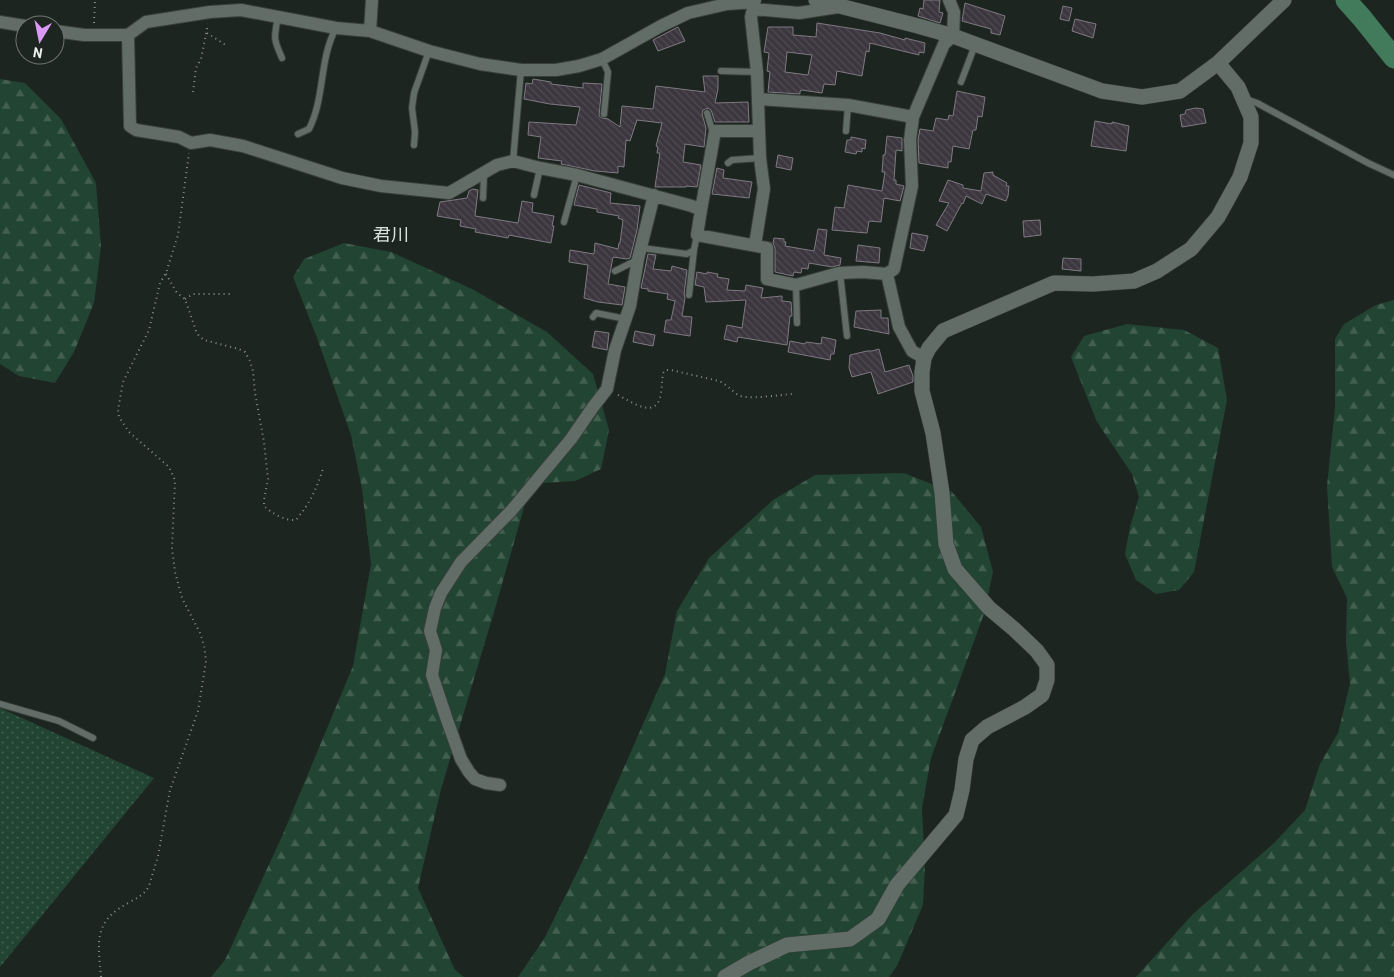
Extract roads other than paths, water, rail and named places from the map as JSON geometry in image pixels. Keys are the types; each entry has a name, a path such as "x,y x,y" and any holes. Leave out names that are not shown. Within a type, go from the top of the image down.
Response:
{"street":[{"path":"370,31 372,0"},
{"path":"816,0 952,36 1102,91 1142,97 1180,91 1218,63 1284,0"},
{"path":"759,131 715,131 697,235 767,248 767,279 796,284 840,272 887,274 894,269 912,186 910,140 913,117 944,44 952,36 954,12 949,0"},
{"path":"65,32 84,35 128,35 146,22 210,12 241,10 336,28 370,31 429,51 480,64 521,70 556,70 602,59 661,26 688,14 727,4 754,3 799,13 843,6"},
{"path":"754,3 751,17 757,72 760,158 764,189 755,245"},
{"path":"0,22 15,24"},
{"path":"128,35 130,126 136,130 179,137 191,144 210,140 242,146 342,178 381,186 449,193 497,165 513,161 578,175 654,195 701,210"},
{"path":"725,977 787,945 850,939 878,918 897,885 956,815 962,790 966,759 972,740 987,727 1025,707 1042,695 1047,665 1037,651 989,608 955,569 946,544 942,493 933,433 922,391 924,358 929,348 943,332 1054,283 1093,284 1134,281 1157,271 1191,249 1218,216 1240,177 1251,143 1251,117 1238,87 1218,63"},
{"path":"758,99 848,105 913,117"},
{"path":"500,785 475,779 469,772 447,720 432,674 436,650 430,631 435,608 441,593 461,562 510,511 572,439 592,407 607,389 615,350 630,306 654,195"},
{"path":"887,274 899,327 912,351 924,358"}],"lane":[{"path":"278,17 275,42 282,58"},
{"path":"298,134 309,129 314,119 326,56 332,34 336,28"},
{"path":"961,82 976,44"},
{"path":"414,145 415,132 412,108 414,93 429,51"},
{"path":"602,59 608,72 604,114"},
{"path":"513,161 521,70"},
{"path":"721,72 757,72"},
{"path":"1242,98 1257,102 1368,163 1394,175"},
{"path":"846,131 848,105"},
{"path":"707,113 714,134"},
{"path":"728,163 732,160 760,158"},
{"path":"534,195 540,168"},
{"path":"483,198 484,173"},
{"path":"564,222 578,175"},
{"path":"689,295 697,235"},
{"path":"615,271 640,253 687,254 694,250"},
{"path":"840,272 847,336"},
{"path":"796,284 797,323"},
{"path":"593,316 596,313 626,319"},
{"path":"0,704 60,721 93,738"}],"waterway":[{"path":"1346,0 1394,58"}],"district":[{"name":"君川","path":"391,234"}]}
